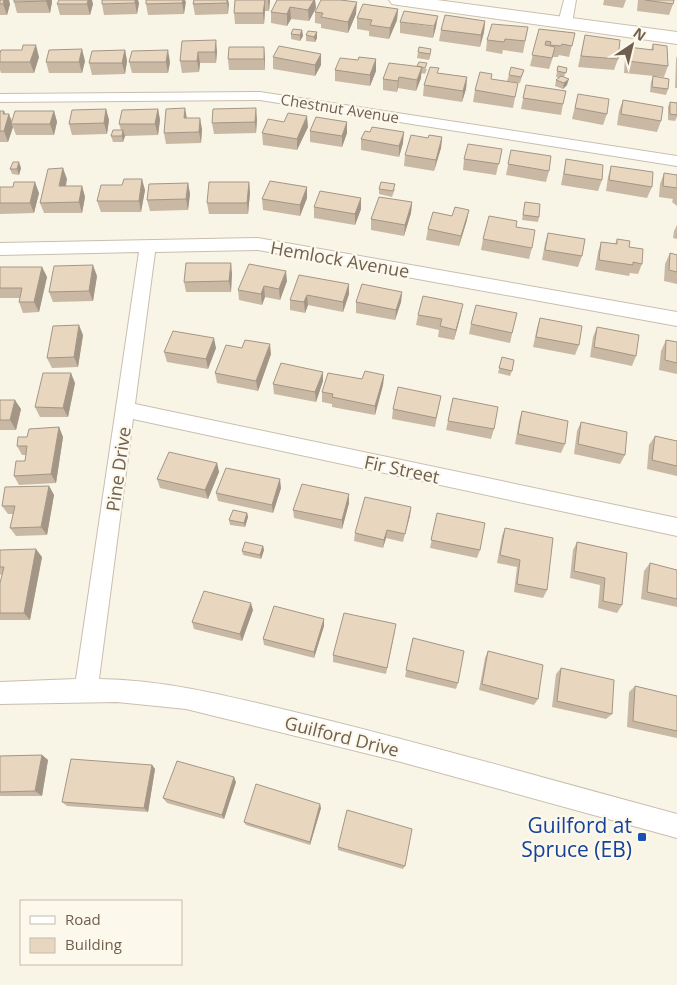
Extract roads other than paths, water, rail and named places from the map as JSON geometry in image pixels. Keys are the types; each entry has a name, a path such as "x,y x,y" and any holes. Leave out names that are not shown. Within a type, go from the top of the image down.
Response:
{"street":[{"path":"398,0 677,38"},
{"path":"565,23 570,0"},
{"name":"Chestnut Avenue","path":"0,98 260,96 677,161"},
{"name":"Hemlock Avenue","path":"0,249 258,244 677,319"},
{"name":"Pine Drive","path":"86,690 148,246"},
{"name":"Fir Street","path":"126,410 677,527"},
{"name":"Guilford Drive","path":"0,693 129,690 186,698 401,750 677,826"}],"place":[{"name":"Guilford at Spruce (EB)","path":"642,837"}]}
